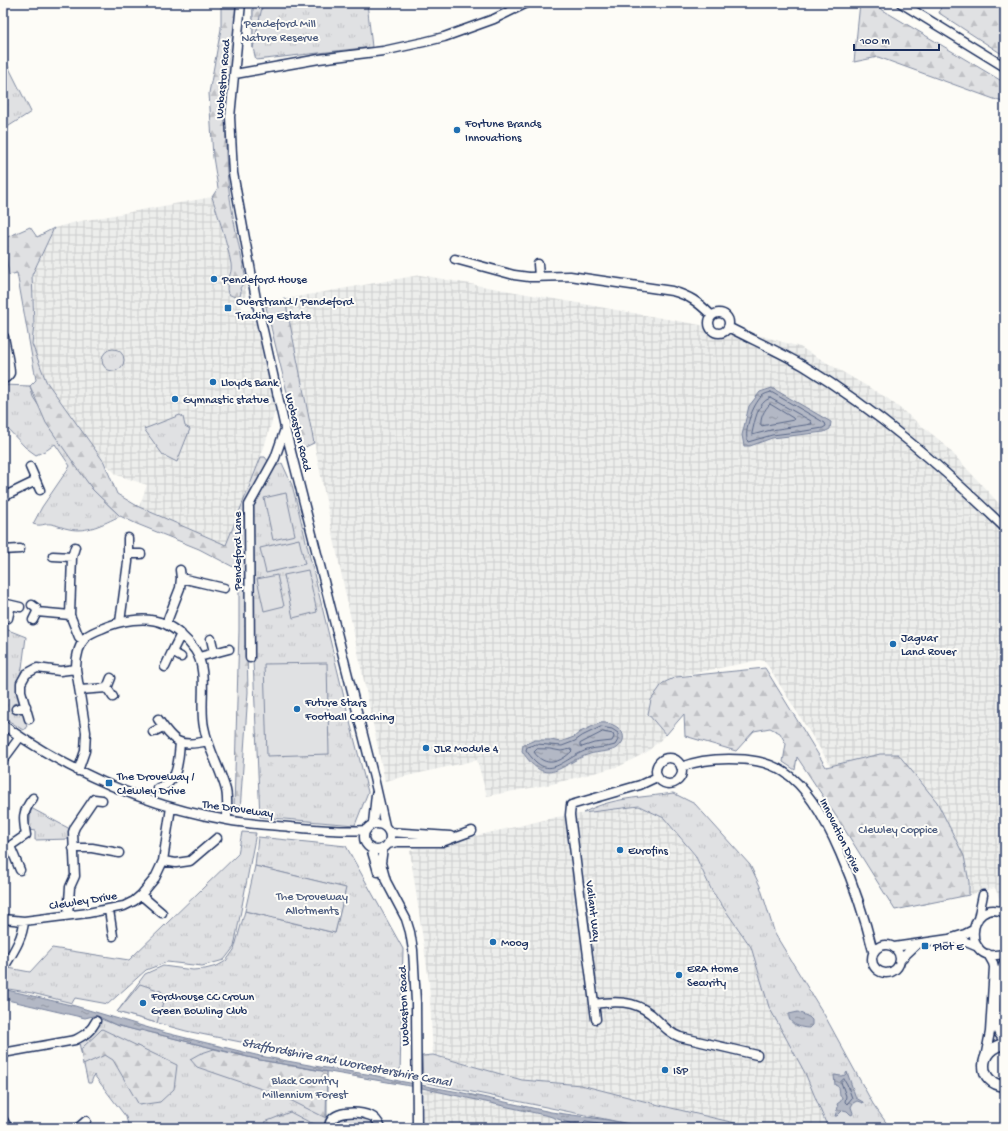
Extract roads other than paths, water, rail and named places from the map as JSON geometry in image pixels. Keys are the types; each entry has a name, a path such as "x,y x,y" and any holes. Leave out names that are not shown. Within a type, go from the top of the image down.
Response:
{"main road":[{"path":"1005,1044 992,1048 985,1059 984,1065 987,1077 997,1085 1005,1086"}],"street":[{"name":"Wobaston Road","path":"241,3 230,117 233,173 256,299 285,428 387,829"},
{"path":"235,74 319,59 383,51 424,42 444,37 494,19 527,3"},
{"path":"901,3 1005,67"},
{"path":"455,259 514,275 539,277 570,276 672,290 685,294 695,300 711,315"},
{"path":"538,264 539,277"},
{"path":"718,312 725,314 729,320 728,327 721,333 713,331 708,324 711,315 718,312"},
{"path":"728,327 802,365 880,417 970,494 1005,528"},
{"path":"3,380 9,375 10,369 4,348 4,337"},
{"name":"Pendeford Lane","path":"250,658 249,505 275,458 285,428"},
{"path":"30,467 40,490"},
{"path":"3,497 36,481"},
{"path":"120,622 129,554 128,538"},
{"path":"75,547 72,557 70,615 80,636 84,640"},
{"path":"3,550 20,549"},
{"path":"129,554 141,554"},
{"path":"53,556 72,557"},
{"path":"166,624 180,588 181,574 224,588"},
{"path":"3,603 20,607"},
{"path":"8,618 11,605"},
{"path":"32,605 36,608 37,612"},
{"path":"37,612 70,615"},
{"path":"32,620 37,612"},
{"path":"78,771 85,751 86,732 76,670 78,654 84,640 88,635 120,622 142,620 166,624 181,634 199,657 203,693 204,727 207,741 226,792 227,820"},
{"path":"165,668 181,634"},
{"path":"211,639 214,652"},
{"path":"199,657 229,649"},
{"path":"172,652 181,657"},
{"path":"29,719 21,691 21,683 26,674 37,668 60,671 76,670"},
{"path":"107,688 111,678"},
{"path":"80,690 107,688"},
{"path":"107,688 113,697"},
{"path":"16,709 26,706"},
{"path":"158,719 163,727 180,743 196,744 207,741"},
{"name":"The Droveway","path":"3,725 20,737 78,771 116,788 171,807 227,820 346,832 366,830"},
{"path":"153,732 163,727"},
{"path":"3,760 20,737"},
{"path":"164,789 175,774 178,766 180,743"},
{"path":"670,758 675,760 681,767 682,773 676,782 666,784 657,777 657,766 665,759 670,758"},
{"name":"Innovation Drive","path":"681,767 688,764 706,761 744,759 769,764 792,778 810,797 826,826 844,865 867,926 873,951"},
{"name":"Valiant Way","path":"596,1019 570,815 571,805 640,785 657,777"},
{"name":"Wobaston Road","path":"373,824 377,789"},
{"path":"20,870 7,848 29,834 23,817 26,807 33,798"},
{"path":"68,916 70,887 75,876 73,832 94,799 102,800"},
{"name":"Clewley Drive","path":"3,919 24,921 68,916 109,910 134,901 141,895 154,878 163,861 171,807"},
{"path":"457,836 387,829 379,824 373,824 366,830 364,839 371,848 378,850 397,842 442,842 472,831"},
{"path":"386,846 390,838 387,829"},
{"name":"The Droveway","path":"346,832 364,839"},
{"path":"163,861 176,864 190,861 217,838"},
{"name":"Wobaston Road","path":"386,846 381,863 386,881 402,910 410,932 413,956 416,1002 417,1128"},
{"path":"73,848 92,848 119,854"},
{"name":"Wobaston Road","path":"371,848 381,882 402,910"},
{"path":"992,911 982,893 978,919 973,930 974,942 982,952 994,955 1005,953"},
{"path":"141,895 162,913"},
{"path":"109,910 113,936"},
{"path":"978,919 987,912 997,911 1005,913"},
{"path":"6,964 12,955 23,931 24,921"},
{"name":"Innovation Drive","path":"867,926 882,945"},
{"path":"917,944 900,960 896,969 893,971 888,973 879,972 873,966 871,961 873,951 882,945 886,944 894,947 917,944 966,934 973,930"},
{"path":"949,938 966,942 978,947"},
{"path":"894,947 899,953 900,960"},
{"path":"985,1059 990,1032 994,977 993,963 988,954"},
{"path":"1005,960 999,982 997,1016 998,1031 1005,1041"},
{"path":"594,1004 610,1002 632,1004 646,1011 664,1028 680,1037 757,1055"},
{"path":"3,1054 75,1040 85,1035 96,1021"},
{"path":"329,1128 330,1120 340,1113 372,1116 376,1119 381,1128"},
{"path":"3,1120 8,1128"},
{"path":"78,1128 86,1120"}],"water":[{"path":"772,388 831,422 830,429 824,432 772,438 750,446 744,446 742,435 749,406 760,392"},
{"path":"600,723 612,724 623,734 622,743 616,749 590,754 562,768 547,772 539,770 531,763 522,751 523,745 535,740 551,740 560,742 574,737 580,732"},
{"path":"3,989 75,1006 166,1033 260,1056 373,1075 551,1112 608,1120 645,1128 590,1128 575,1125 549,1116 422,1088 260,1060 116,1025 97,1016 85,1018 3,999"},
{"path":"798,1012 812,1020 812,1025 809,1028 792,1023 789,1014"},
{"path":"847,1072 856,1098 863,1103 857,1101 853,1103 851,1107 853,1113 852,1115 843,1110 835,1116 838,1107 837,1104 841,1101 842,1097 840,1096 839,1087 835,1085 834,1075 841,1076 845,1075"}],"place":[{"name":"Fortune Brands Innovations","path":"457,130"},
{"name":"Pendeford House","path":"214,279"},
{"name":"Overstrand / Pendeford Trading Estate","path":"228,308"},
{"name":"Lloyds Bank","path":"213,382"},
{"name":"Gymnastic statue","path":"175,399"},
{"name":"Jaguar Land Rover","path":"893,644"},
{"name":"Future Stars Football Coaching","path":"297,709"},
{"name":"JLR Module 4","path":"426,748"},
{"name":"The Droveway / Clewley Drive","path":"109,783"},
{"name":"Eurofins","path":"620,850"},
{"name":"Moog","path":"493,942"},
{"name":"Plot E","path":"925,946"},
{"name":"ERA Home Security","path":"679,975"},
{"name":"Fordhouse CC Crown Green Bowling Club","path":"143,1003"},
{"name":"ISP","path":"665,1070"}],"park label":[{"name":"Pendeford Mill Nature Reserve","path":"280,30"},
{"name":"Clewley Coppice","path":"898,829"},
{"name":"The Droveway Allotments","path":"312,903"},
{"name":"Black Country Millennium Forest","path":"305,1087"}],"water label":[{"name":"Staffordshire and Worcestershire Canal","path":"347,1061"}]}
